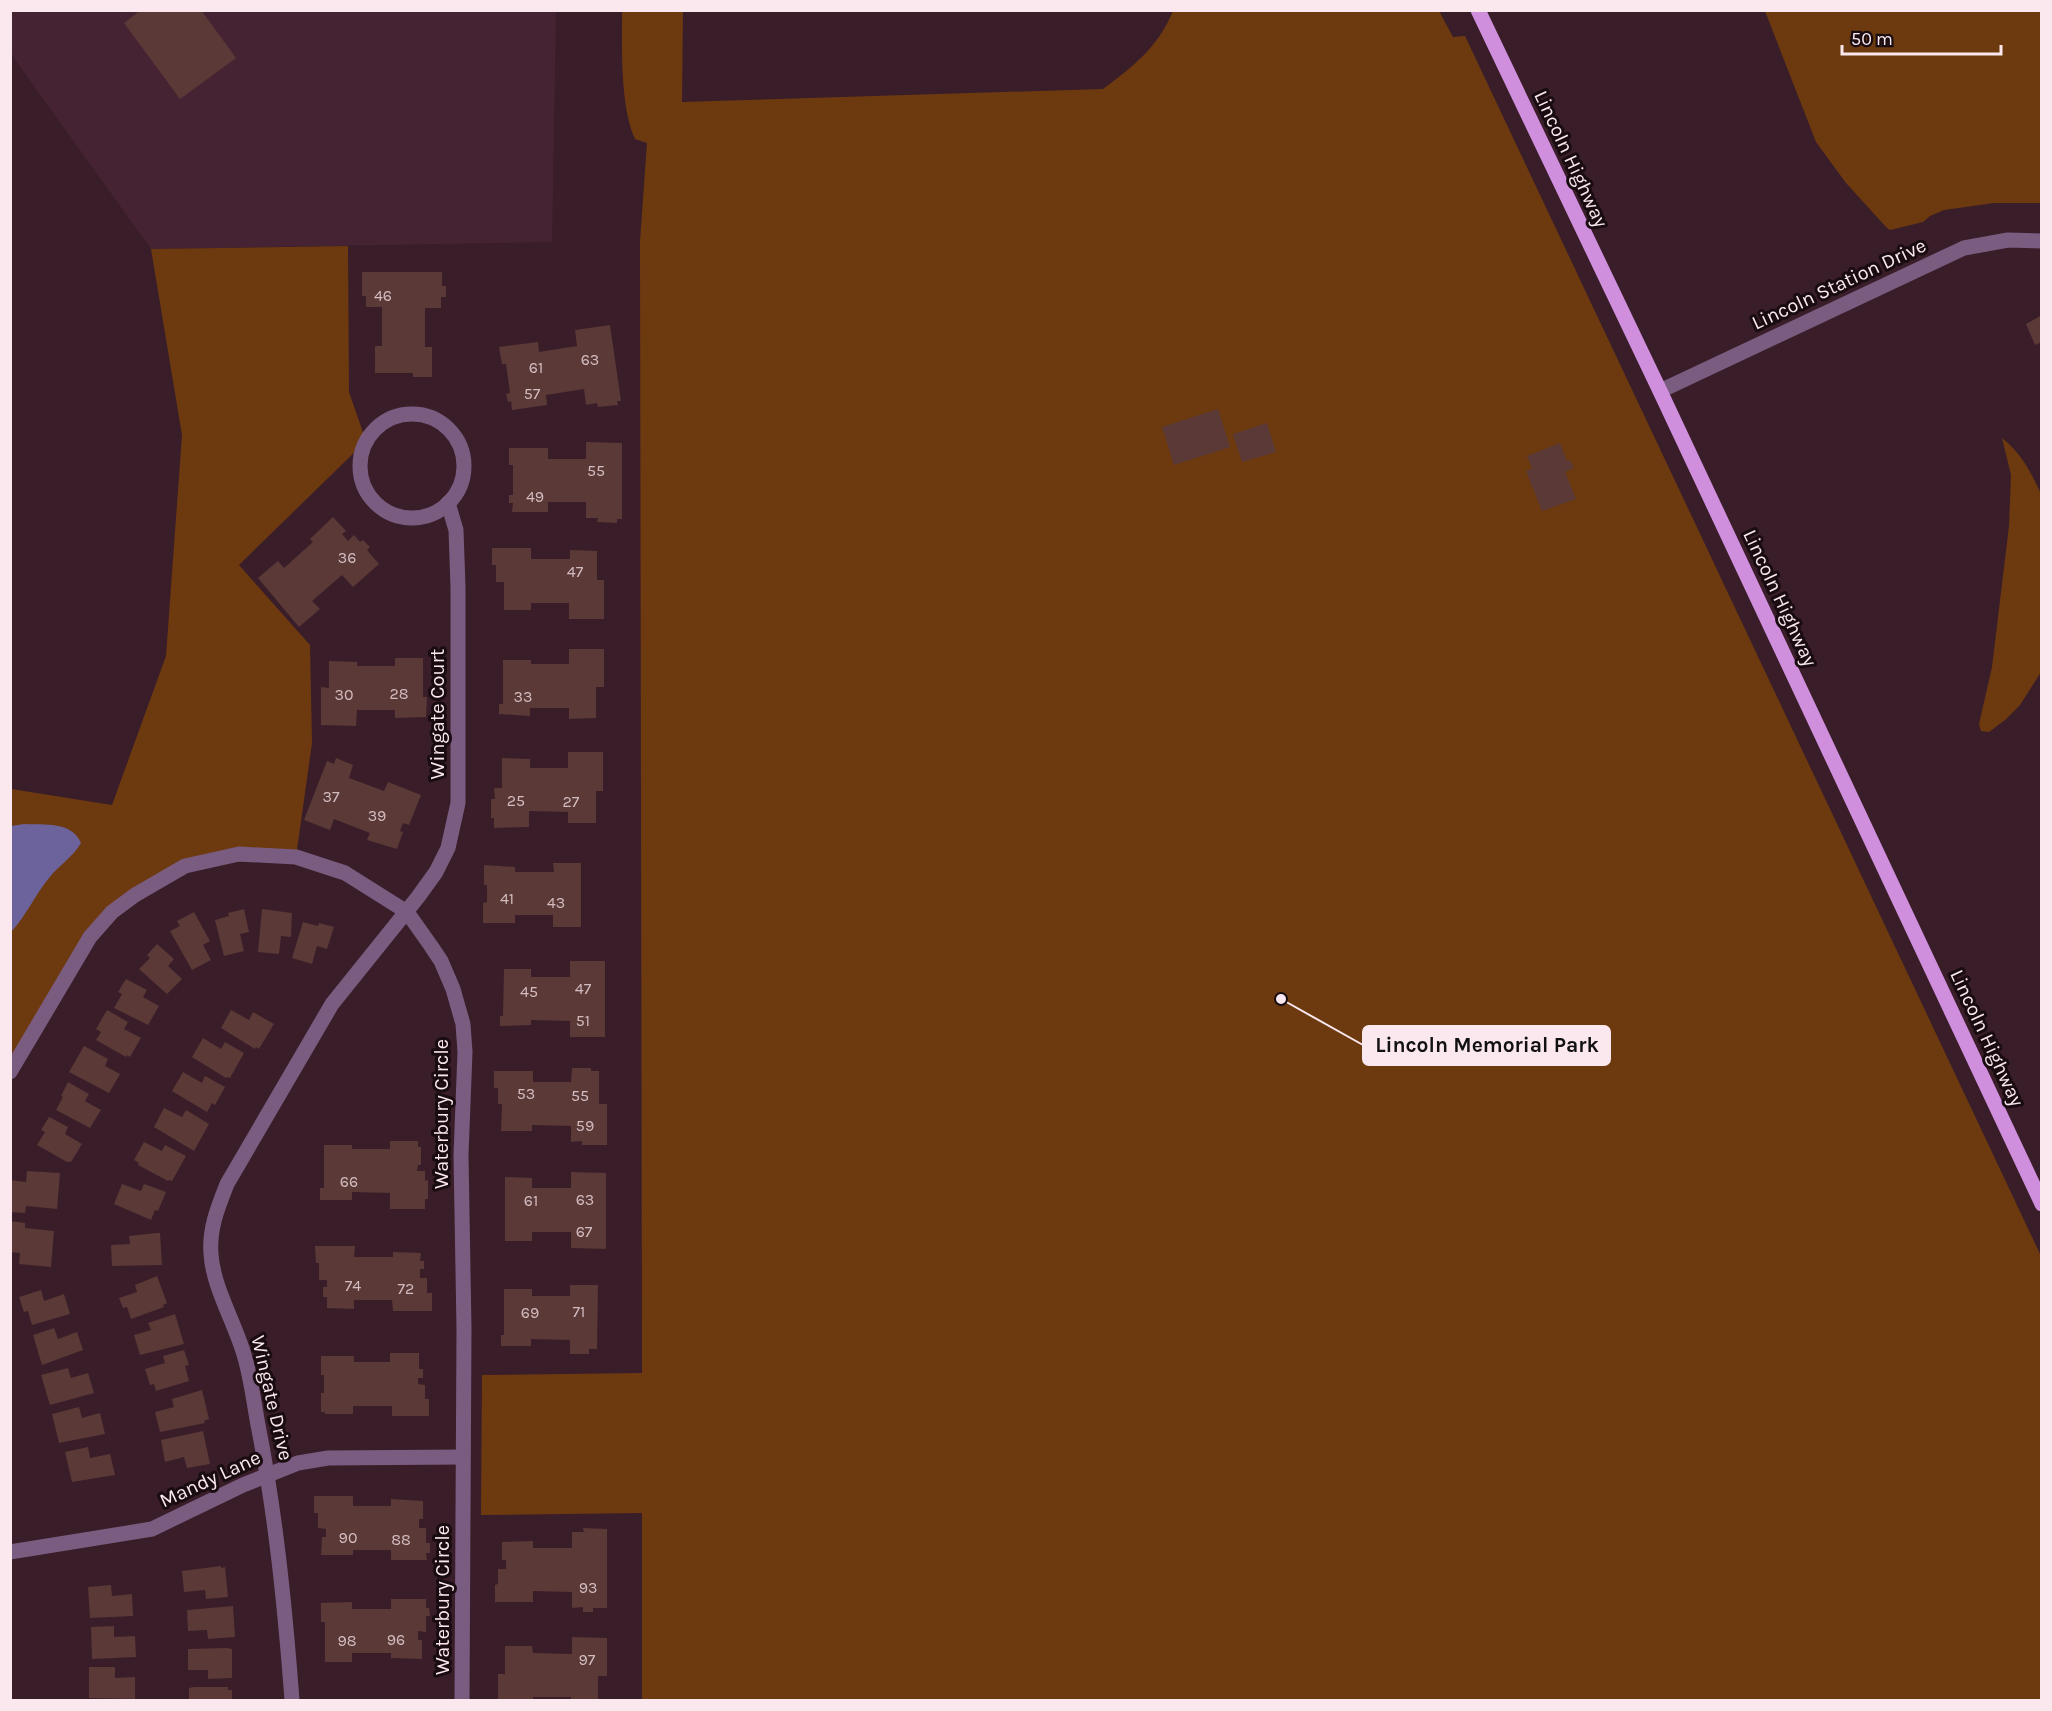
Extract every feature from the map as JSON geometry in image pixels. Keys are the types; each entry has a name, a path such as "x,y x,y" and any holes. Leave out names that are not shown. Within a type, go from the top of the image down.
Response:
{"main road":[{"name":"Lincoln Highway","path":"1478,10 1660,391 2042,1204"}],"street":[{"name":"Lincoln Station Drive","path":"1660,391 1964,248 2008,240 2042,241"},
{"path":"411,413 426,415 440,422 455,436 462,449 463,478 457,492 448,503 436,512 422,517 407,518 379,507 369,495 362,482 361,454 366,441 382,422 411,413"},
{"name":"Wingate Court","path":"407,912 436,872 448,848 458,803 458,563 456,530 448,503"},
{"name":"Waterbury Circle","path":"10,1072 90,937 112,912 135,895 184,866 239,854 296,856 345,873 407,912 441,961 453,989 463,1024 465,1052 461,1155 464,1457 462,1701"},
{"name":"Wingate Drive","path":"292,1701 287,1628 267,1475 245,1357 214,1272 211,1232 216,1211 227,1184 332,1004 407,912"},
{"name":"Mandy Lane","path":"10,1552 152,1529 267,1475 298,1464 328,1458 464,1457"}],"shaded area":[{"path":"10,11 556,11 552,242 151,249 11,54"},
{"path":"622,11 683,11 682,102 1103,89 1144,55 1160,35 1173,11 1439,11 1453,37 1465,36 2041,1256 2041,1700 642,1700 642,1513 481,1515 482,1375 642,1373 640,241 647,143 635,139 630,126 624,93"},
{"path":"1765,11 2041,11 2041,203 1994,203 1944,210 1923,222 1890,230 1887,228 1846,183 1816,142"},
{"path":"348,246 349,392 366,441 239,565 310,645 312,743 296,857 185,866 112,912 11,1072 11,789 112,805 166,656 182,435 151,249"},
{"path":"2002,438 2025,463 2041,494 2041,672 2020,705 1989,732 1981,731 1979,724 1992,667 2009,526 2011,475"},
{"path":"24,824 64,828 77,836 81,843 49,878 11,932 11,826"}],"building":[{"path":"141,10 201,10 236,58 180,99 124,23"},
{"path":"362,272 442,272 442,286 446,286 446,297 441,297 441,308 425,308 425,347 432,347 432,377 413,377 413,373 375,373 375,346 382,346 382,307 366,307 366,296 362,296"},
{"path":"2042,315 2042,342 2035,345 2026,324"},
{"path":"610,325 621,401 617,401 618,405 598,407 597,403 586,405 584,389 546,395 547,405 512,410 511,401 508,402 506,394 510,393 506,364 502,364 499,347 538,342 539,352 577,346 575,330"},
{"path":"1218,409 1230,447 1174,465 1162,427"},
{"path":"1267,423 1276,452 1242,462 1233,434"},
{"path":"586,442 622,443 622,519 617,519 617,523 597,522 598,518 586,518 586,502 548,502 548,512 512,512 513,503 509,503 509,495 513,495 513,465 509,465 509,448 548,448 548,459 586,459"},
{"path":"1560,443 1567,461 1570,460 1574,468 1565,472 1576,499 1542,511 1526,471 1532,468 1527,456"},
{"path":"333,517 346,531 342,534 348,541 354,535 360,542 363,540 370,547 367,550 379,564 353,587 342,575 312,601 320,609 299,627 258,578 278,561 284,568 313,542 310,539"},
{"path":"492,548 531,548 531,559 570,559 570,550 597,551 597,580 604,580 604,619 569,619 569,603 531,603 531,610 504,610 504,582 496,582 496,565 492,565"},
{"path":"569,649 604,649 604,687 596,687 596,718 569,719 569,708 530,708 530,716 499,714 499,704 503,704 503,660 531,660 531,664 569,664"},
{"path":"395,658 423,658 423,697 427,697 426,717 395,718 395,710 357,710 356,726 321,725 321,687 329,688 329,661 357,662 357,666 395,666"},
{"path":"568,752 603,752 603,791 596,791 596,823 568,823 568,812 529,811 529,827 494,828 494,818 491,818 491,799 495,799 494,788 502,788 502,758 530,759 530,768 568,768"},
{"path":"336,758 353,765 349,778 384,791 388,782 421,795 409,825 403,823 400,831 403,832 397,849 367,840 370,833 334,819 330,830 304,820 327,761 334,764"},
{"path":"553,863 581,863 581,927 553,927 553,915 515,915 515,923 483,923 483,903 487,902 484,865 515,867 515,872 554,872"},
{"path":"244,909 249,932 240,934 244,951 224,956 215,920 229,916 228,913"},
{"path":"262,909 292,913 291,937 281,936 279,954 258,952"},
{"path":"194,912 210,941 203,945 211,960 192,970 170,931 180,926 177,921"},
{"path":"303,922 334,927 327,949 317,946 312,964 292,958"},
{"path":"157,944 174,959 168,966 182,979 167,994 139,969 150,958 147,955"},
{"path":"570,961 605,961 605,1037 570,1037 570,1021 531,1020 531,1025 500,1026 500,1016 503,1016 504,969 531,969 531,977 570,977"},
{"path":"126,979 147,990 143,997 159,1006 148,1025 114,1008 122,994 118,992"},
{"path":"107,1010 128,1022 124,1029 141,1038 130,1057 96,1040 101,1032 96,1029"},
{"path":"231,1010 249,1020 253,1012 274,1024 259,1049 256,1047 255,1049 221,1028"},
{"path":"203,1038 221,1049 225,1042 244,1053 230,1078 226,1078 192,1057"},
{"path":"84,1046 108,1059 105,1066 120,1074 109,1093 69,1072"},
{"path":"572,1068 591,1068 591,1071 599,1071 599,1104 607,1104 607,1145 582,1145 582,1141 571,1142 571,1126 532,1125 532,1131 501,1131 502,1104 498,1104 498,1088 494,1088 494,1071 533,1071 533,1082 571,1082"},
{"path":"183,1072 202,1083 205,1076 225,1087 215,1105 212,1103 207,1112 172,1091"},
{"path":"68,1082 89,1094 85,1101 101,1110 90,1128 56,1110"},
{"path":"164,1108 182,1117 186,1110 209,1124 194,1151 154,1127"},
{"path":"49,1117 68,1127 65,1134 82,1144 71,1162 37,1145 45,1132 41,1130"},
{"path":"390,1141 418,1141 418,1147 421,1147 421,1165 418,1165 417,1171 425,1171 425,1181 428,1180 428,1199 425,1199 425,1209 390,1209 390,1193 352,1192 352,1200 320,1200 320,1188 324,1188 324,1145 352,1145 352,1149 390,1149"},
{"path":"144,1142 162,1151 165,1145 186,1156 172,1181 138,1165 139,1163 134,1160"},
{"path":"27,1171 60,1173 57,1209 26,1206 25,1213 10,1212 10,1180 26,1182"},
{"path":"571,1172 606,1173 606,1249 571,1248 571,1232 532,1232 532,1241 505,1241 505,1177 532,1178 532,1188 571,1188"},
{"path":"122,1184 141,1191 144,1184 166,1192 158,1211 155,1210 151,1220 114,1204"},
{"path":"10,1221 25,1223 25,1228 54,1231 51,1267 19,1264 20,1253 10,1252"},
{"path":"160,1233 162,1265 112,1266 111,1245 130,1244 129,1236"},
{"path":"315,1246 355,1246 354,1257 393,1257 393,1252 421,1253 420,1261 424,1261 424,1269 420,1269 420,1278 427,1278 427,1293 432,1293 432,1311 393,1311 392,1300 354,1300 354,1309 327,1308 327,1297 323,1297 323,1287 327,1287 327,1280 319,1280 319,1263 316,1263"},
{"path":"157,1276 167,1303 163,1305 164,1307 131,1319 127,1307 123,1308 119,1298 137,1292 135,1285"},
{"path":"570,1285 598,1285 597,1349 589,1349 589,1354 570,1354 570,1340 531,1339 531,1346 501,1346 501,1335 504,1335 504,1289 532,1289 532,1296 570,1296"},
{"path":"41,1290 44,1301 64,1294 70,1314 32,1325 28,1311 24,1312 19,1297"},
{"path":"175,1314 184,1344 140,1355 134,1335 151,1330 148,1323"},
{"path":"54,1328 58,1339 77,1332 83,1350 42,1365 33,1335"},
{"path":"184,1350 189,1365 185,1366 189,1381 156,1391 154,1384 150,1385 145,1369 165,1363 163,1356"},
{"path":"390,1353 419,1353 419,1369 423,1369 423,1378 418,1378 418,1384 425,1385 425,1399 429,1399 429,1416 392,1416 392,1406 353,1406 353,1414 321,1412 324,1375 321,1375 321,1356 354,1356 354,1362 390,1362"},
{"path":"68,1368 71,1378 88,1373 94,1393 50,1405 41,1375"},
{"path":"202,1390 209,1419 204,1421 205,1423 160,1432 155,1412 174,1407 172,1399"},
{"path":"79,1407 82,1418 100,1413 105,1434 59,1443 52,1414"},
{"path":"203,1431 210,1464 187,1468 184,1457 165,1462 161,1440"},
{"path":"88,1447 90,1458 110,1454 115,1475 72,1482 65,1452"},
{"path":"314,1496 353,1496 353,1506 391,1506 391,1499 423,1501 423,1519 419,1519 419,1528 426,1528 426,1543 430,1543 430,1553 426,1553 427,1560 391,1560 391,1550 353,1550 353,1555 321,1555 322,1537 326,1537 326,1529 318,1528 318,1513 314,1513"},
{"path":"583,1528 607,1529 607,1608 593,1608 593,1612 583,1612 583,1607 572,1608 572,1592 533,1591 533,1602 495,1602 498,1569 506,1569 506,1560 502,1560 502,1542 533,1541 533,1548 572,1548 572,1532 584,1532"},
{"path":"221,1566 221,1568 225,1567 228,1597 206,1599 205,1590 184,1592 182,1571"},
{"path":"111,1585 112,1596 132,1594 133,1616 90,1618 88,1587"},
{"path":"391,1599 426,1599 426,1608 429,1608 430,1616 426,1616 426,1632 418,1631 418,1640 422,1640 422,1659 391,1658 391,1653 352,1653 352,1662 325,1662 325,1622 321,1622 321,1603 352,1602 352,1609 391,1609"},
{"path":"233,1606 235,1637 208,1639 207,1630 188,1631 187,1610"},
{"path":"114,1626 114,1637 135,1636 136,1657 92,1659 91,1627"},
{"path":"572,1637 607,1638 607,1676 598,1676 598,1700 533,1697 533,1700 498,1700 498,1674 505,1674 505,1646 532,1646 533,1653 572,1654"},
{"path":"188,1649 232,1649 232,1678 208,1679 208,1670 188,1670"},
{"path":"89,1667 115,1667 115,1678 135,1677 135,1699 89,1698"},
{"path":"228,1687 228,1690 232,1690 232,1700 189,1700 189,1688"}],"place":[{"name":"Lincoln Memorial Park","path":"1281,999"}]}
